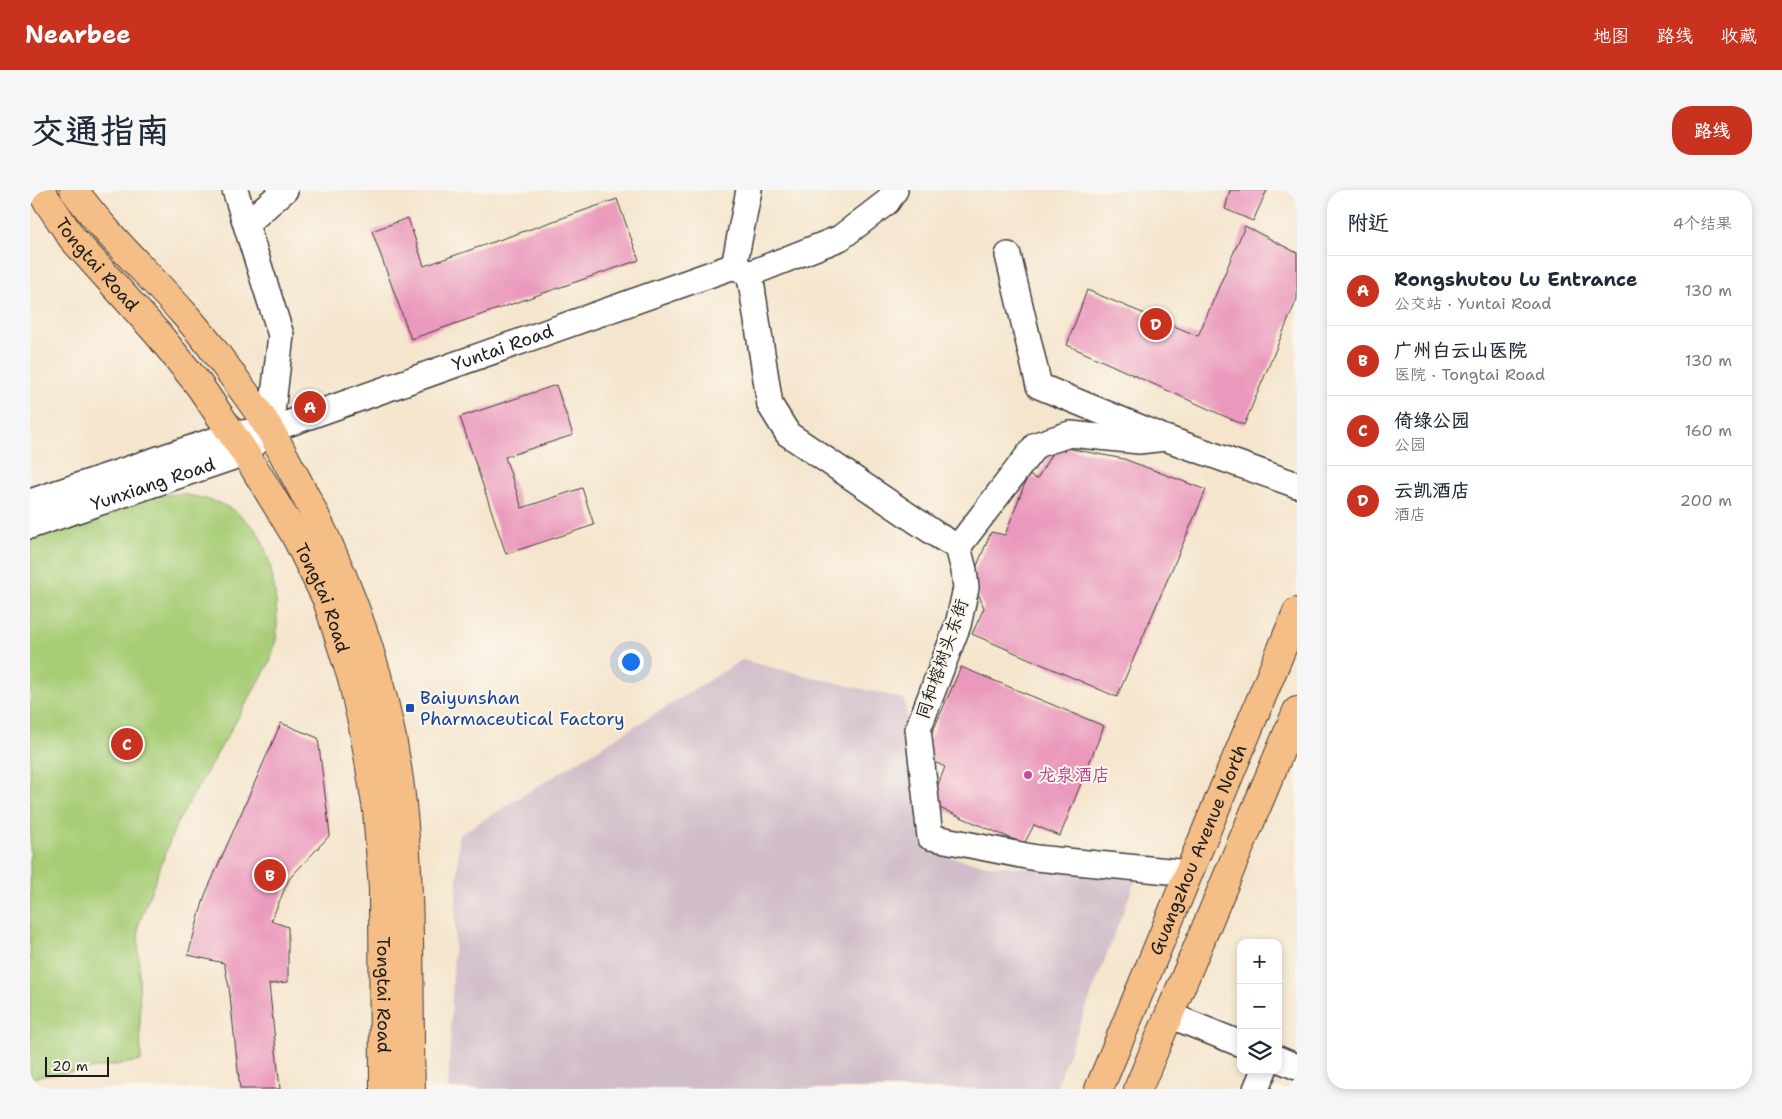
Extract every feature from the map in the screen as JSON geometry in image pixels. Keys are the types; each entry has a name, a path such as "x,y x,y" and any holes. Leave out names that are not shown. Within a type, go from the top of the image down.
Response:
{"main road":[{"name":"Tongtai Road","path":"40,190 72,238 182,363 239,444 296,535 327,600 352,679 362,722 377,810 383,889 384,1089"},
{"name":"Tongtai Road","path":"74,190 107,232 209,344 270,430 319,524 344,578 375,668 387,714 401,796 405,843 411,1089"},
{"name":"Guangzhou Avenue North","path":"1099,1089 1297,612"},
{"name":"Guangzhou Avenue North","path":"1138,1089 1297,711"}],"street":[{"path":"235,190 281,334 270,430"},
{"path":"246,224 285,190"},
{"path":"749,190 741,270 752,288 770,406 788,434 937,535 958,547 1036,446 1070,434 1139,441 1165,438"},
{"name":"Yuntai Road","path":"239,444 270,430 840,238 887,202 895,190"},
{"path":"1008,255 1039,386 1165,438 1297,485"},
{"name":"Yunxiang Road","path":"30,502 239,444"},
{"name":"Yunxiang Road","path":"30,526 239,444"},
{"name":"同和榕树头东街","path":"958,547 966,588 958,624 918,729 930,837 1036,858 1189,873"},
{"path":"1169,1015 1237,1042"},
{"path":"1282,1061 1297,1067"},
{"path":"1256,1089 1262,1074"}],"shaded area":[{"path":"742,660 904,699 926,852 987,865 1137,876 1055,1089 448,1089 459,835"}],"green space":[{"path":"182,494 214,501 229,508 256,530 262,540 266,553 276,599 276,640 270,662 176,825 138,926 141,1061 30,1078 30,534 149,495"}],"building":[{"path":"1230,190 1267,190 1253,221 1225,209"},
{"path":"617,199 639,260 411,339 372,231 408,218 424,266"},
{"path":"1245,226 1297,253 1297,299 1244,425 1067,345 1087,290 1198,336"},
{"path":"556,385 573,435 505,457 522,508 582,488 594,525 506,554 460,417"},
{"path":"1056,446 1124,459 1206,490 1117,697 972,634 984,608 972,578 991,532 1005,535 1028,475 1037,479"},
{"path":"961,667 1104,726 1060,836 1034,825 1024,844 930,804 945,767 922,756"},
{"path":"281,723 318,738 330,835 289,879 271,921 288,927 288,982 269,984 280,1089 240,1089 229,987 224,963 188,955 205,895"}],"place":[{"name":"云凯酒店","path":"1156,324"},
{"name":"Rongshutou Lu Entrance","path":"310,407"},
{"name":"Baiyunshan Pharmaceutical Factory","path":"410,708"},
{"name":"倚绿公园","path":"127,744"},
{"name":"龙泉酒店","path":"1028,775"},
{"name":"广州白云山医院","path":"270,875"}]}
